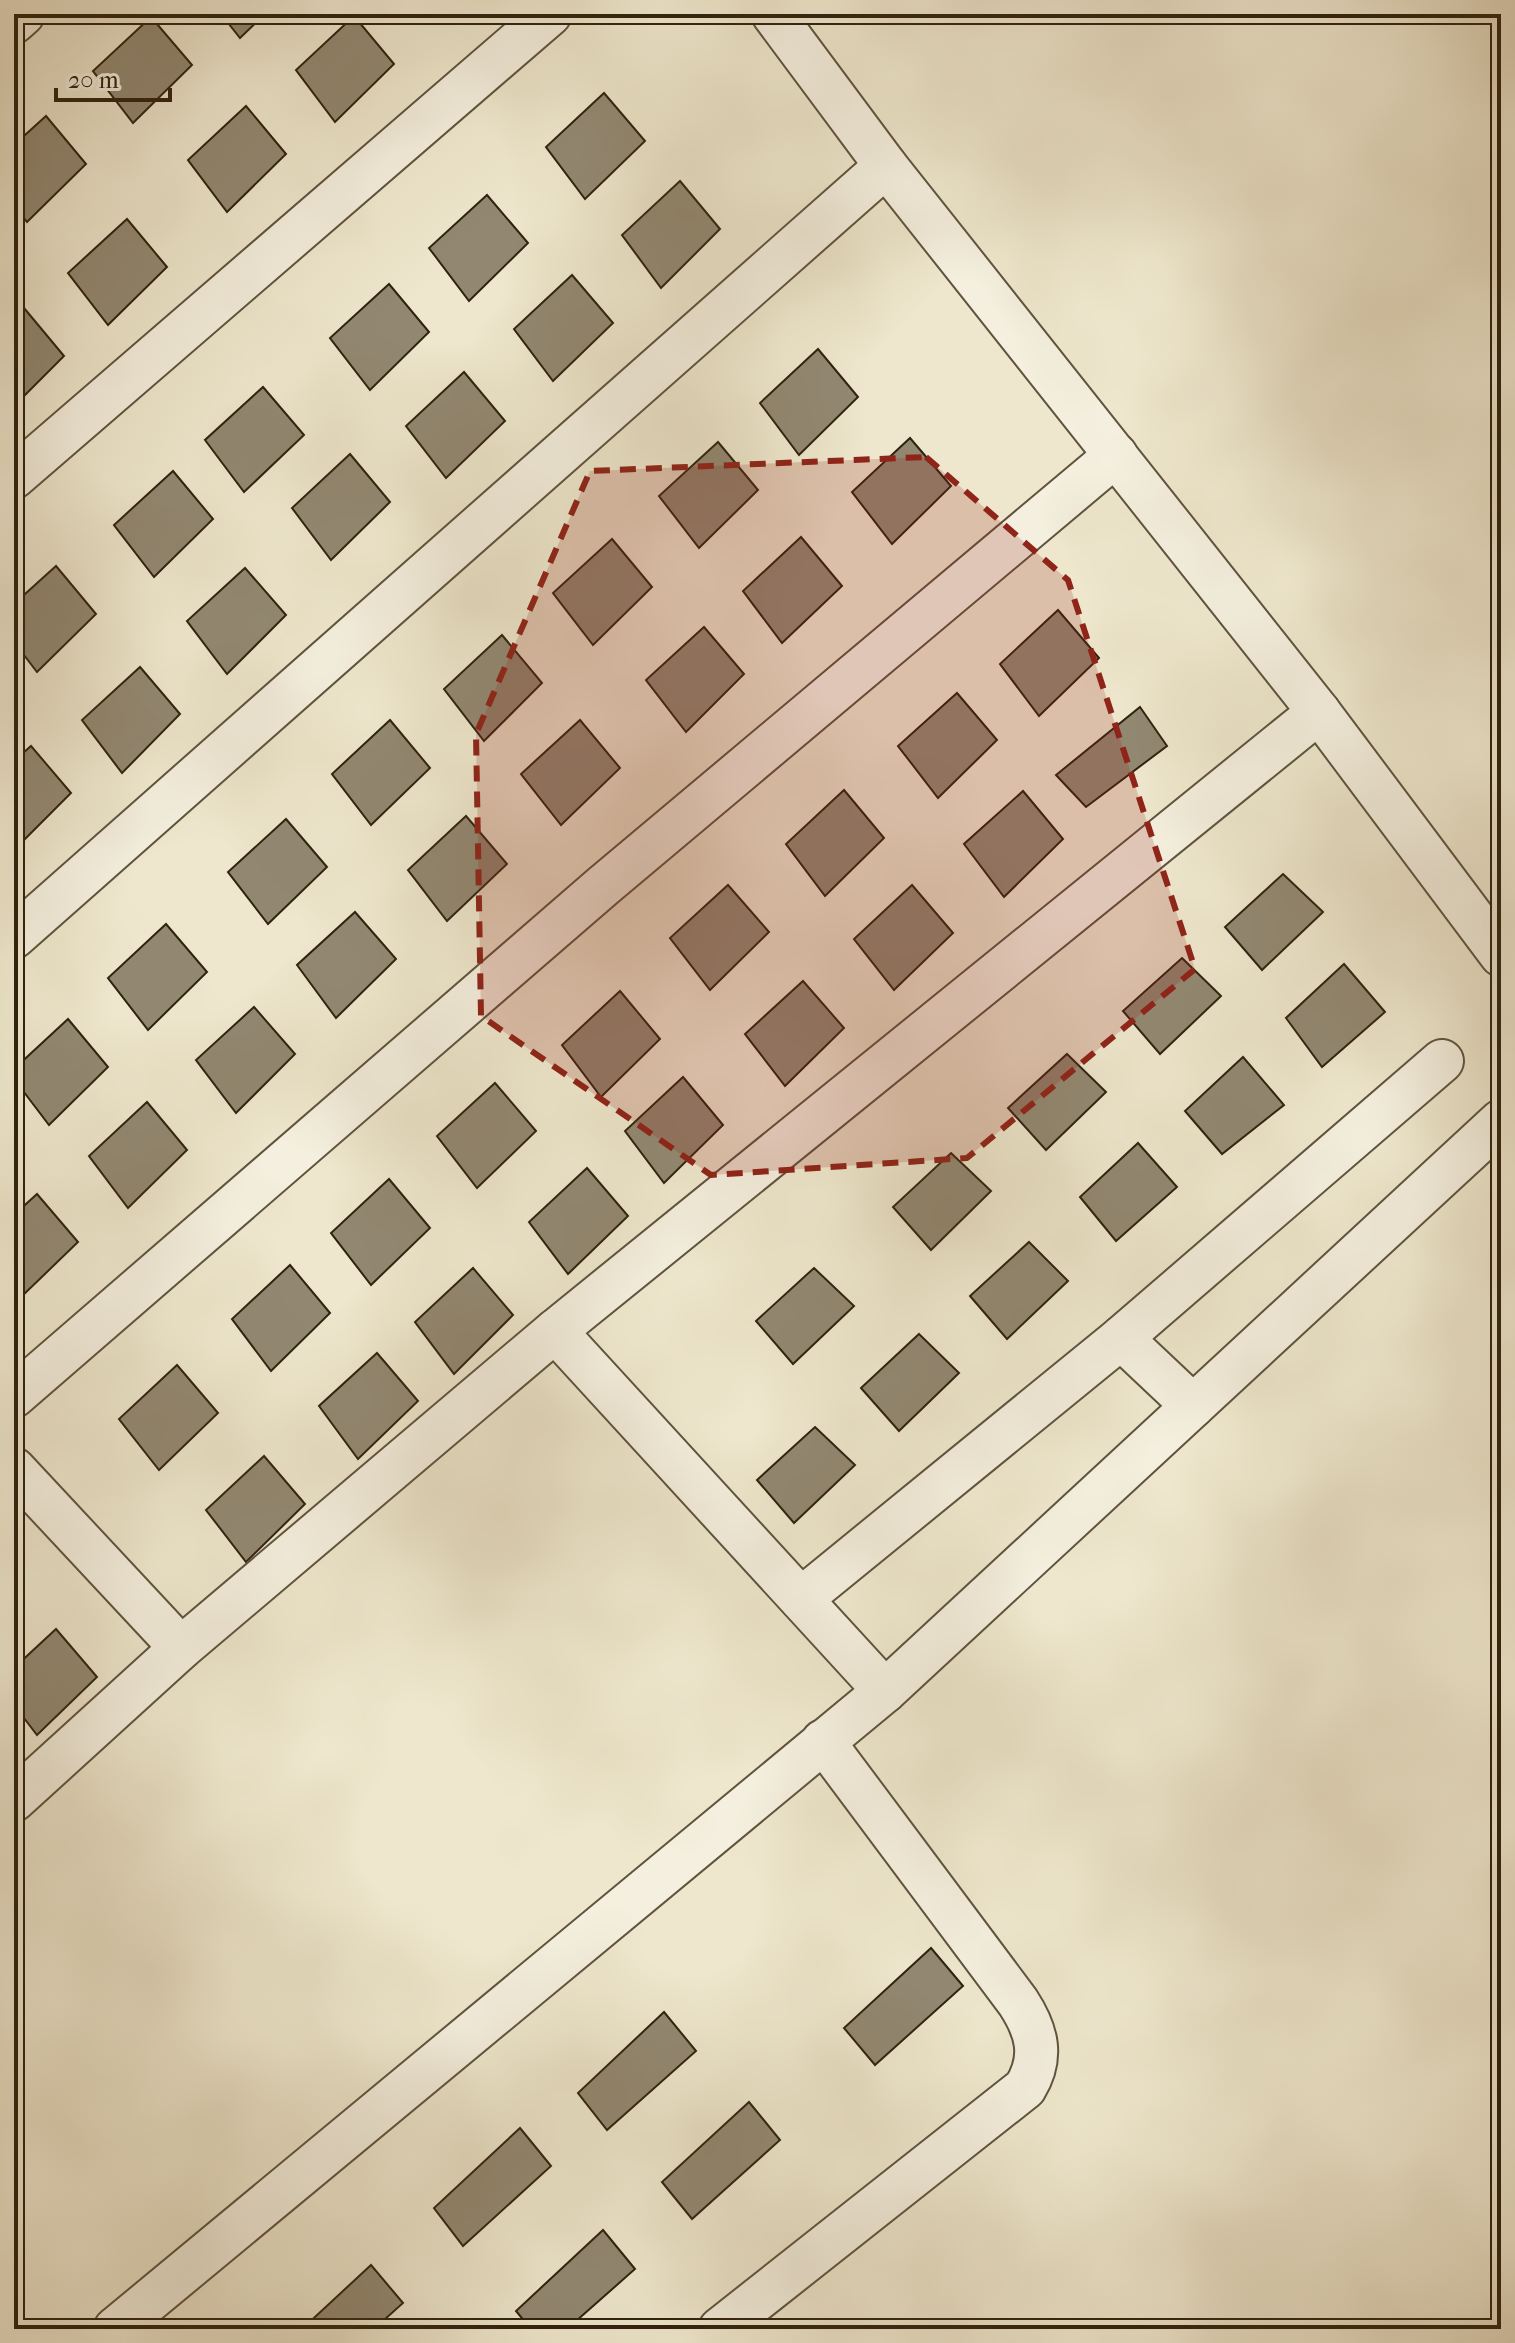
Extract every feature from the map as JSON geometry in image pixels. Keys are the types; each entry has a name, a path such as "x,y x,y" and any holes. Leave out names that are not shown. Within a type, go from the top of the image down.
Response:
{"street":[{"path":"14,22 23,14"},
{"path":"14,477 550,14"},
{"path":"773,14 886,166 1319,712 1501,955"},
{"path":"14,937 886,166"},
{"path":"14,1396 603,886 1116,455"},
{"path":"14,1800 181,1648 555,1331 1319,712"},
{"path":"801,1599 1121,1338 1442,1061"},
{"path":"115,2329 885,1691 1501,1121"},
{"path":"555,1331 885,1691"},
{"path":"1121,1338 1193,1406"},
{"path":"14,1469 181,1648"},
{"path":"720,2329 1025,2088 1038,2055 1030,2021 1018,2002 823,1741"}],"highlighted area":[{"path":"926,457 1068,580 1195,969 967,1158 711,1175 481,1016 476,734 590,471"}],"building":[{"path":"221,14 265,14 240,38"},
{"path":"354,16 394,64 335,122 296,70"},
{"path":"151,17 192,65 133,123 93,71"},
{"path":"604,93 645,141 585,199 546,147"},
{"path":"246,106 286,154 227,212 188,160"},
{"path":"46,116 86,164 27,222 14,205 14,145"},
{"path":"680,181 720,229 661,288 622,235"},
{"path":"487,195 528,243 469,301 429,248"},
{"path":"127,219 167,267 108,325 68,273"},
{"path":"572,275 613,323 553,381 514,329"},
{"path":"389,284 429,332 370,390 330,338"},
{"path":"24,308 64,356 14,406 14,318"},
{"path":"818,349 858,397 799,455 760,403"},
{"path":"464,372 505,421 446,478 406,426"},
{"path":"263,387 304,435 244,492 205,440"},
{"path":"910,438 951,486 892,544 852,492"},
{"path":"718,442 758,490 699,548 659,496"},
{"path":"350,454 390,502 331,560 292,508"},
{"path":"173,471 213,519 154,577 114,525"},
{"path":"801,537 842,586 782,643 743,591"},
{"path":"612,539 652,587 593,645 553,593"},
{"path":"56,566 96,614 37,672 14,642 14,604"},
{"path":"245,568 286,615 227,674 187,621"},
{"path":"1058,610 1099,658 1039,716 1000,664"},
{"path":"704,627 744,674 686,732 646,680"},
{"path":"502,635 542,683 484,741 444,689"},
{"path":"140,667 180,714 122,773 82,720"},
{"path":"957,693 997,740 938,798 898,746"},
{"path":"1140,707 1167,746 1086,807 1056,775"},
{"path":"390,720 430,768 371,825 332,774"},
{"path":"580,720 620,768 561,825 521,774"},
{"path":"31,746 71,793 14,850 14,761"},
{"path":"844,790 884,838 825,896 786,844"},
{"path":"1023,791 1063,839 1004,897 964,844"},
{"path":"466,816 507,864 447,921 408,870"},
{"path":"286,819 327,867 268,924 228,872"},
{"path":"1283,874 1323,912 1262,970 1225,927"},
{"path":"728,885 769,932 710,990 670,938"},
{"path":"912,885 953,933 894,990 854,939"},
{"path":"355,912 396,959 336,1018 297,965"},
{"path":"166,924 207,972 148,1030 108,978"},
{"path":"1182,958 1221,996 1160,1054 1123,1011"},
{"path":"1344,964 1385,1012 1322,1067 1286,1018"},
{"path":"803,981 844,1028 785,1086 745,1034"},
{"path":"620,991 660,1039 601,1097 562,1045"},
{"path":"254,1007 295,1054 236,1113 196,1060"},
{"path":"68,1019 108,1067 49,1125 14,1079 14,1069"},
{"path":"1067,1054 1106,1092 1046,1150 1008,1108"},
{"path":"1243,1057 1284,1105 1222,1154 1185,1111"},
{"path":"683,1077 723,1125 664,1183 625,1131"},
{"path":"495,1083 536,1131 477,1188 437,1136"},
{"path":"147,1102 187,1150 128,1208 89,1156"},
{"path":"1138,1143 1177,1187 1116,1241 1080,1197"},
{"path":"951,1153 991,1191 931,1250 893,1207"},
{"path":"587,1168 628,1216 568,1274 529,1222"},
{"path":"389,1179 430,1228 371,1285 331,1233"},
{"path":"37,1194 78,1242 18,1300 14,1294 14,1215"},
{"path":"1029,1242 1068,1281 1007,1339 970,1296"},
{"path":"290,1265 330,1313 271,1371 232,1319"},
{"path":"473,1268 513,1315 454,1374 415,1322"},
{"path":"814,1268 854,1306 793,1364 756,1321"},
{"path":"919,1334 959,1373 899,1431 861,1388"},
{"path":"377,1353 418,1401 358,1459 319,1406"},
{"path":"177,1365 218,1413 159,1470 119,1419"},
{"path":"815,1427 855,1465 794,1523 757,1480"},
{"path":"264,1456 305,1504 246,1562 206,1510"},
{"path":"56,1629 97,1677 37,1735 14,1705 14,1668"},
{"path":"931,1948 963,1986 875,2065 844,2028"},
{"path":"664,2012 696,2051 607,2130 578,2093"},
{"path":"749,2102 780,2140 692,2219 662,2182"},
{"path":"520,2128 551,2166 463,2246 434,2208"},
{"path":"603,2230 635,2269 567,2329 531,2329 516,2311"},
{"path":"371,2265 403,2303 374,2329 302,2329"}]}
